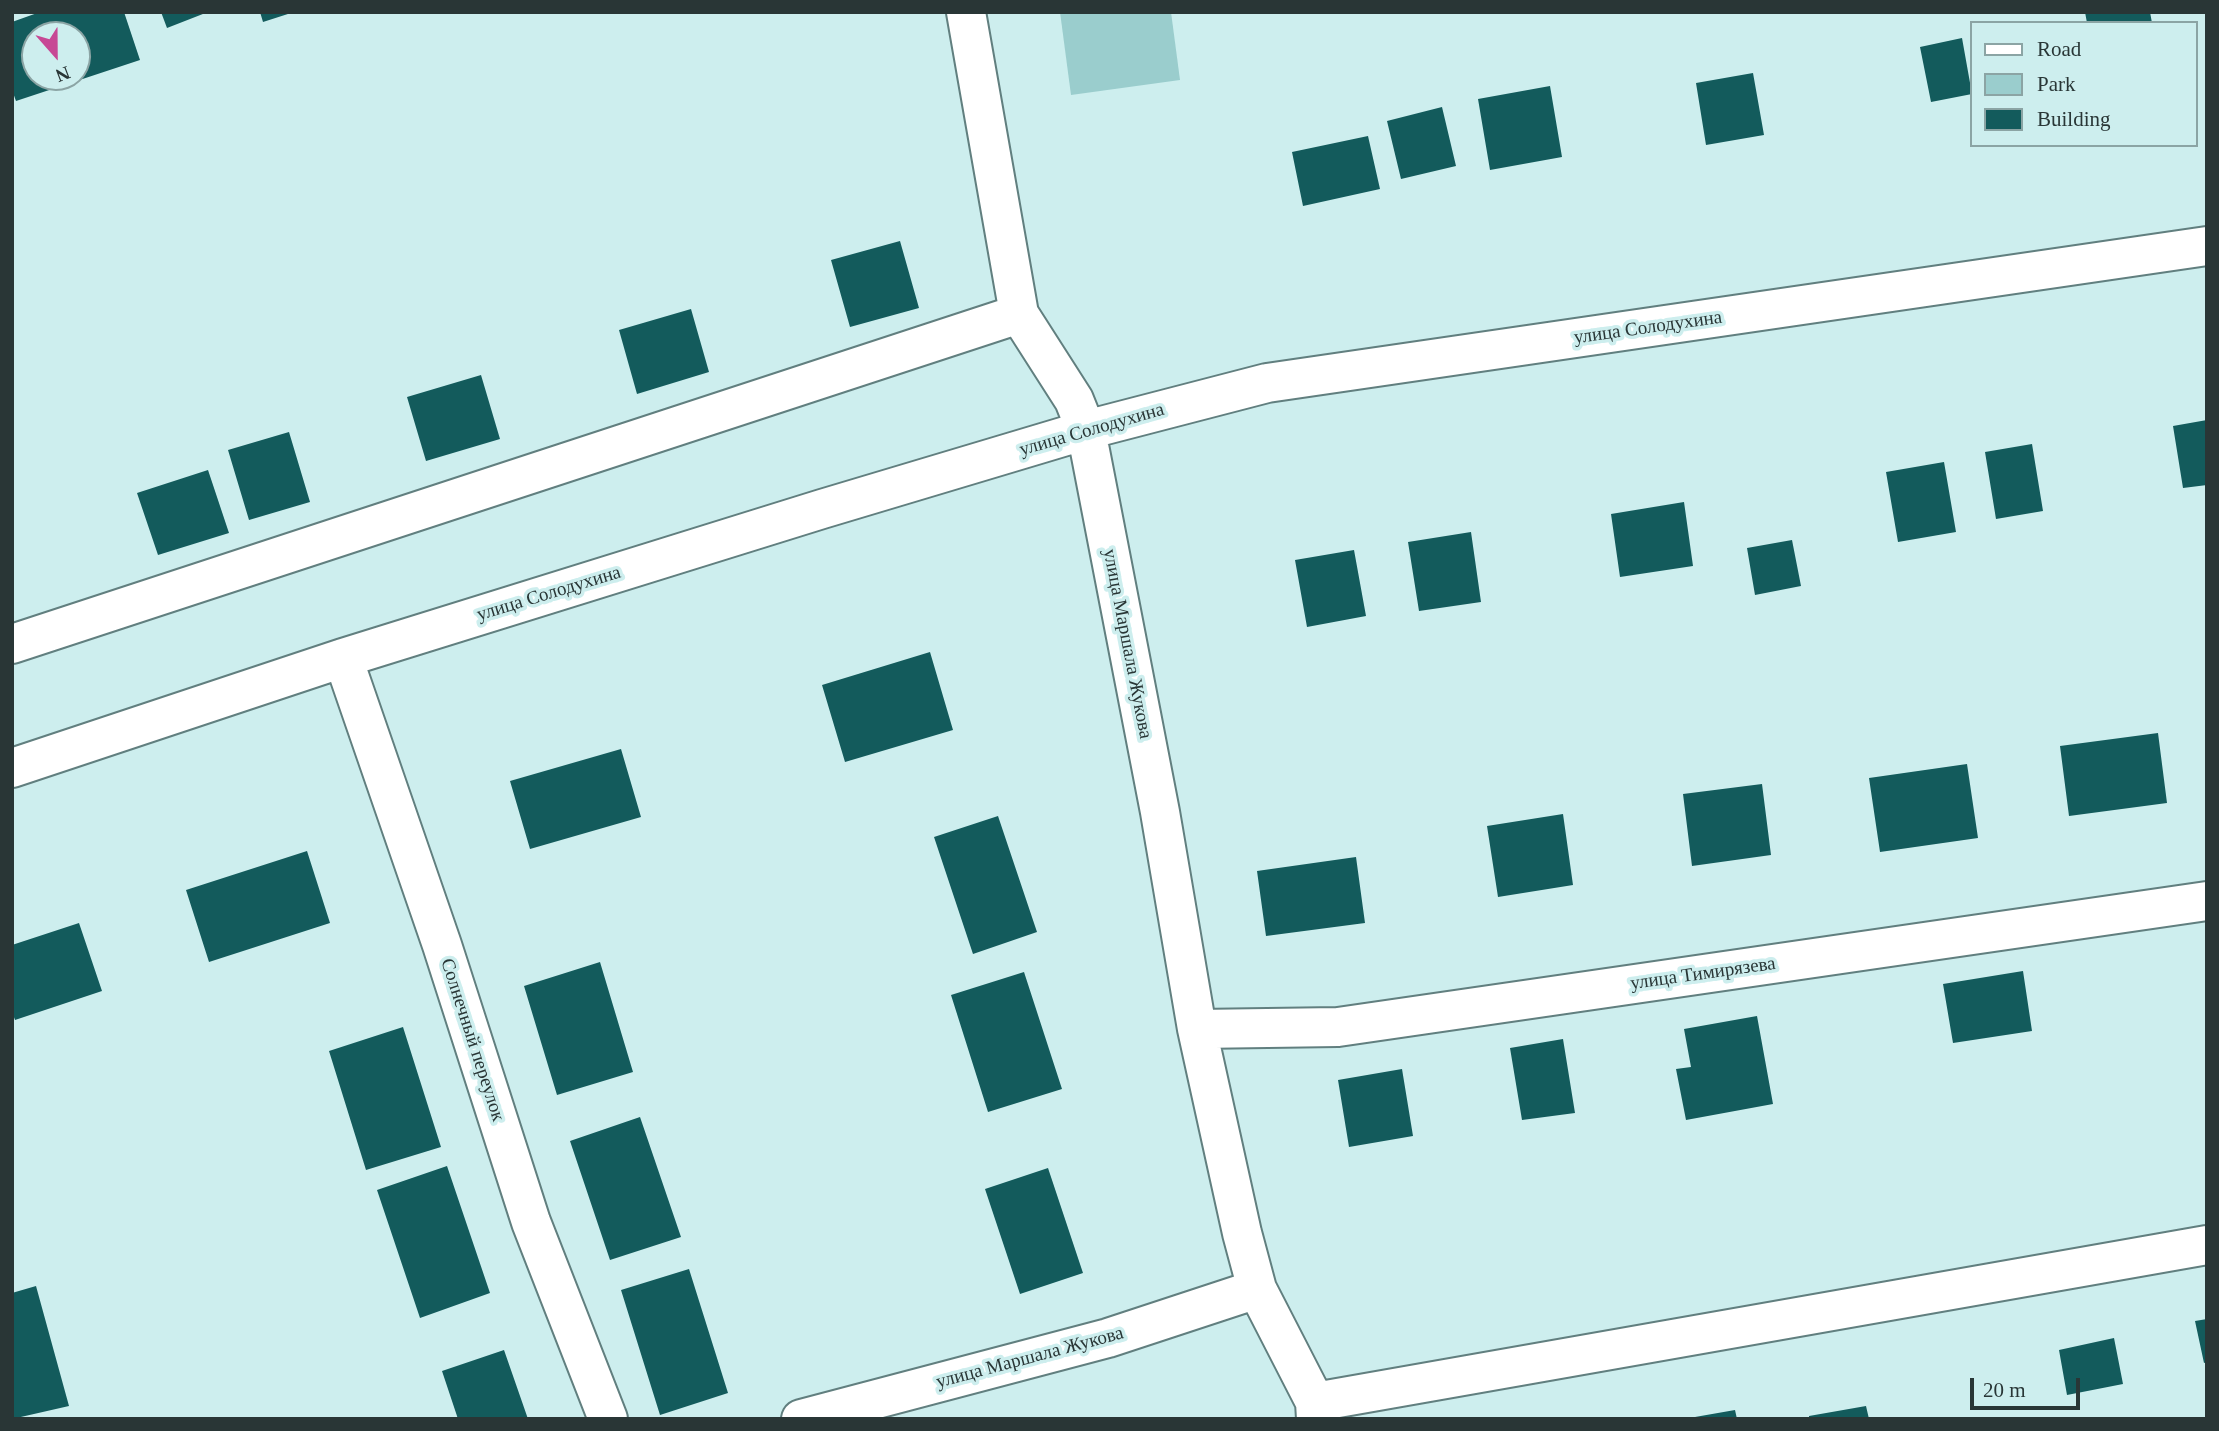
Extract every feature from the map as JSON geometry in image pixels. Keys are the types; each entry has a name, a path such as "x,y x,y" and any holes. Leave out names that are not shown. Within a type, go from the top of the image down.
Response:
{"street":[{"name":"улица Маршала Жукова","path":"966,12 1018,314 1074,400 1086,430 1160,813 1197,1029 1242,1233 1257,1289 1315,1411"},
{"name":"улица Солодухина","path":"12,768 343,658 1086,430 1267,383 2207,246"},
{"path":"12,644 1018,314"},
{"name":"Солнечный переулок","path":"343,658 442,944 531,1222 608,1419"},
{"name":"улица Тимирязева","path":"1197,1029 1338,1027 2207,901"},
{"path":"1315,1411 2207,1245"},
{"name":"улица Маршала Жукова","path":"801,1419 1108,1338 1257,1289"}],"green space":[{"path":"1060,12 1171,12 1180,80 1071,95"}],"building":[{"path":"40,12 124,12 140,60 91,76 91,21 21,21 21,91 46,91 16,101 12,90 12,22"},
{"path":"161,12 208,12 167,28"},
{"path":"260,12 291,12 291,13 263,22"},
{"path":"2085,12 2150,12 2152,21 2087,21"},
{"path":"1962,38 1970,94 1931,102 1920,47"},
{"path":"1753,73 1764,135 1706,145 1696,83"},
{"path":"1550,86 1562,157 1490,170 1478,99"},
{"path":"1442,107 1456,166 1401,179 1387,121"},
{"path":"1368,136 1380,189 1303,206 1292,152"},
{"path":"900,241 919,308 850,327 831,260"},
{"path":"691,309 709,372 637,394 619,330"},
{"path":"481,375 500,439 426,461 407,397"},
{"path":"2207,420 2207,485 2183,488 2173,426"},
{"path":"289,432 310,502 249,520 228,450"},
{"path":"2032,444 2043,511 1996,519 1985,452"},
{"path":"1944,462 1956,532 1898,542 1886,472"},
{"path":"208,470 229,533 158,555 137,493"},
{"path":"1684,502 1693,566 1620,577 1611,514"},
{"path":"1471,532 1481,602 1419,611 1408,542"},
{"path":"1792,540 1801,586 1755,595 1747,548"},
{"path":"1354,550 1366,616 1307,627 1295,560"},
{"path":"930,652 953,730 845,762 822,685"},
{"path":"2158,733 2167,803 2069,816 2060,746"},
{"path":"621,749 641,817 530,849 510,781"},
{"path":"1967,764 1978,838 1880,852 1869,778"},
{"path":"1762,784 1771,855 1692,866 1683,794"},
{"path":"1563,814 1573,885 1498,897 1487,826"},
{"path":"998,816 1037,932 973,954 934,837"},
{"path":"307,851 330,923 209,962 186,890"},
{"path":"1356,857 1365,923 1266,936 1257,871"},
{"path":"79,923 102,991 15,1020 12,1012 12,945"},
{"path":"600,962 633,1072 557,1095 524,986"},
{"path":"2023,971 2032,1031 1953,1043 1943,984"},
{"path":"1024,972 1062,1089 988,1112 951,995"},
{"path":"1757,1016 1773,1104 1686,1120 1676,1069 1691,1067 1684,1029"},
{"path":"403,1027 441,1147 366,1170 329,1051"},
{"path":"1563,1039 1575,1113 1522,1120 1510,1048"},
{"path":"1402,1069 1413,1136 1349,1147 1338,1080"},
{"path":"640,1117 681,1237 610,1260 570,1141"},
{"path":"447,1166 490,1293 420,1318 377,1190"},
{"path":"1048,1168 1083,1273 1020,1294 985,1189"},
{"path":"689,1269 728,1393 660,1415 621,1290"},
{"path":"36,1286 69,1406 12,1419 12,1293"},
{"path":"2207,1319 2207,1362 2204,1363 2195,1321"},
{"path":"2114,1338 2123,1384 2067,1395 2059,1350"},
{"path":"504,1350 528,1419 458,1419 442,1371"},
{"path":"1866,1406 1869,1419 1809,1419 1809,1416"},
{"path":"1735,1410 1737,1419 1695,1419 1695,1417"}]}
